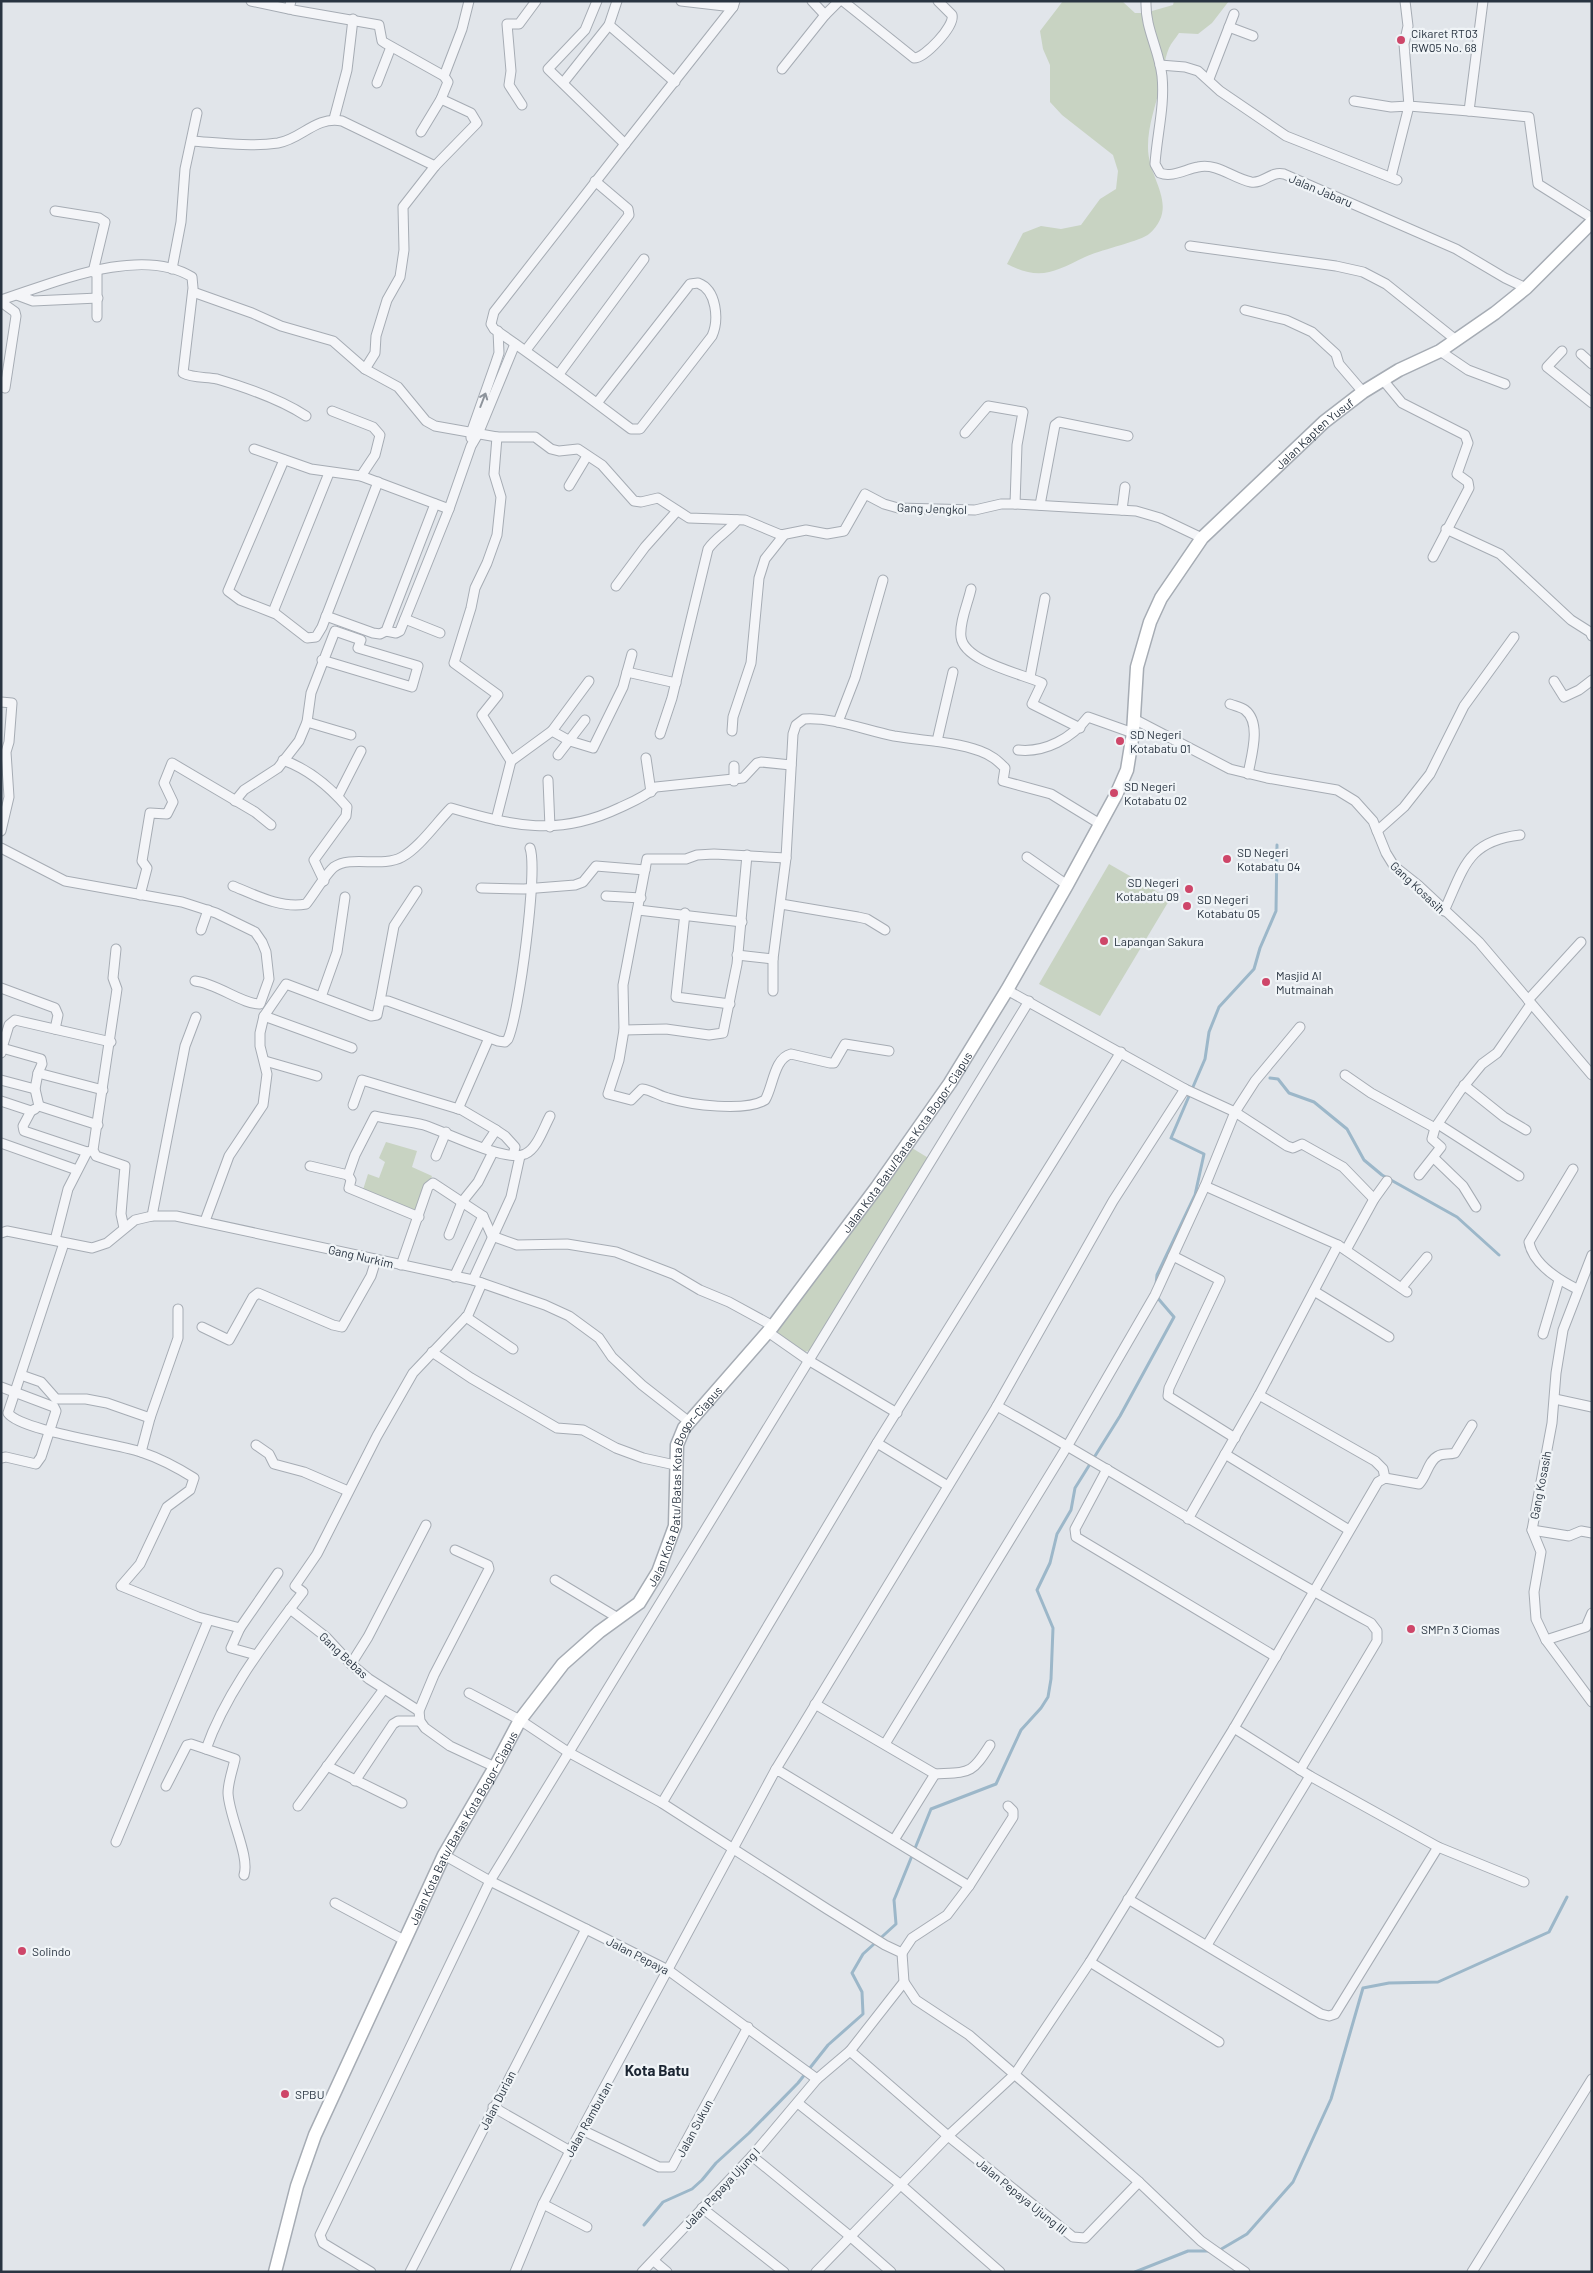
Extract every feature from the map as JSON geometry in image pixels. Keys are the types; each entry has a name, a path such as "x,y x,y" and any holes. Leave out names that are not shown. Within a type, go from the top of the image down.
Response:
{"main road":[{"name":"Jalan Kapten Yusuf","path":"1134,719 1137,667 1150,622 1161,598 1202,538 1324,422 1363,392 1440,351 1526,288 1592,222"},
{"name":"Jalan Kota Batu/Batas Kota Bogor–Ciapus","path":"275,2272 297,2186 309,2150 444,1855 520,1720 563,1664 639,1603 664,1560 674,1526 677,1500 675,1465 678,1439 688,1420 770,1329 877,1187 950,1083 1007,990 1100,824 1127,770 1134,719"}],"street":[{"path":"251,1 290,5 379,25 382,41 391,48 444,76 448,82 421,132"},
{"path":"444,76 462,29 469,1"},
{"path":"522,105 509,85 511,71 506,24 519,24 536,1"},
{"path":"596,1 588,24 548,69 625,144"},
{"path":"562,83 609,25 617,1"},
{"path":"681,1 734,4"},
{"path":"812,1 825,15"},
{"path":"782,68 825,15 839,1"},
{"path":"843,1 914,58 924,56 951,24 952,15 938,1"},
{"name":"Jalan Jabaru","path":"1146,1 1147,26 1160,65 1164,102 1156,164 1160,173 1169,175 1206,166 1252,182 1261,181 1274,173 1284,174 1456,249 1526,288"},
{"path":"1160,65 1192,68 1209,79 1235,102 1286,136 1394,178 1409,106 1404,44 1408,26 1405,1"},
{"path":"1468,111 1483,1"},
{"path":"597,403 688,287 694,283 705,287 711,297 716,314 712,336 640,429 631,429 559,374 498,331 491,324 494,312 734,4"},
{"path":"1209,79 1234,14"},
{"path":"334,119 347,70 353,19"},
{"path":"588,24 602,34"},
{"path":"609,25 675,82"},
{"path":"1229,27 1253,36"},
{"path":"378,83 391,48"},
{"path":"365,369 376,352 376,336 388,300 400,277 404,250 403,207 435,166 477,123 471,113 441,98"},
{"path":"1354,100 1391,107 1409,106 1529,117 1538,184 1592,218"},
{"path":"172,269 182,216 185,169 197,113"},
{"path":"192,140 246,144 278,143 290,140 323,120 334,119 342,120 435,166"},
{"path":"526,350 629,215 628,209 595,182"},
{"path":"55,211 99,218 105,222 95,271 98,298 97,317"},
{"path":"1190,246 1336,266 1363,272 1386,284 1456,340"},
{"path":"559,374 644,259"},
{"path":"1,301 121,264 172,269 192,277 193,292 183,373 216,379 244,388 291,406 306,416"},
{"name":"Gang Jengkol","path":"193,292 252,313 281,326 333,340 365,369 398,387 430,424 497,437 535,437 554,450 578,449 602,466 634,500 641,502 658,498 689,518 744,520 776,534 784,535 806,530 827,534 844,531 865,494 884,504 898,508 975,510 1001,504 1015,504 1122,510 1160,518 1202,538"},
{"path":"17,295 32,301 98,298"},
{"path":"1,301 15,312 16,316 5,388"},
{"path":"1245,310 1286,320 1312,332 1336,354 1339,364 1363,392"},
{"path":"326,616 373,633 380,634 386,631 399,633 449,509 471,446 499,353 498,331"},
{"path":"474,434 515,344"},
{"path":"1440,351 1468,370 1505,384"},
{"path":"1562,351 1547,367 1592,403"},
{"path":"1581,354 1592,364"},
{"path":"1383,380 1402,404 1464,435 1468,439 1457,474 1468,482 1469,488 1433,557"},
{"path":"965,434 988,406 1023,412 1018,445 1015,504"},
{"path":"332,411 373,427 380,435 375,455 361,476"},
{"path":"1040,505 1055,425 1059,422 1128,436"},
{"path":"497,437 494,474 501,497 497,534 488,563 475,588 471,608 454,663 498,695 482,715 511,761"},
{"path":"254,449 329,473 361,476 449,509"},
{"path":"568,486 587,456"},
{"path":"284,460 228,592 240,600 273,612 302,635 311,638 316,637 326,616 378,482"},
{"path":"273,612 329,473"},
{"path":"1122,510 1125,487"},
{"path":"386,631 435,504"},
{"path":"616,586 645,547 677,511"},
{"path":"660,734 676,683 708,548 716,539 727,533 737,520"},
{"path":"1446,529 1500,554 1571,620 1591,633"},
{"path":"732,731 733,717 751,663 759,578 766,559 784,535"},
{"path":"838,722 855,678 883,580"},
{"path":"971,588 961,632 965,646 976,656 994,665 1042,683 1032,704 1080,728"},
{"path":"1030,677 1045,598"},
{"path":"405,619 440,633"},
{"path":"235,801 244,790 278,768 299,741 307,722 311,693 322,660 335,631 361,640 358,648 418,666 412,687 322,660"},
{"path":"1378,832 1404,807 1430,774 1464,706 1514,636"},
{"path":"552,732 570,741 593,748 623,687 632,654"},
{"path":"628,672 676,683"},
{"path":"936,741 953,672"},
{"path":"1554,681 1564,697 1579,690 1592,680"},
{"path":"496,820 511,761 552,732 589,681"},
{"path":"1,702 12,703 9,742 6,752 9,797 1,831"},
{"path":"1230,704 1244,709 1250,716 1253,726 1254,737 1248,774"},
{"path":"1018,750 1036,750 1055,745 1080,728 1088,717 1133,733"},
{"path":"774,991 773,959 782,904 793,734 796,725 804,719 812,718 838,722 893,736 962,745 993,756 1005,768 1003,781 1051,794 1100,824"},
{"name":"Gang Kosasih","path":"1134,719 1230,769 1337,790 1365,812 1378,832 1386,853 1394,866 1479,942 1592,1075"},
{"path":"558,755 585,720"},
{"path":"307,722 352,735"},
{"path":"338,796 361,751"},
{"path":"646,758 651,792"},
{"path":"283,760 306,771 338,796 347,807 348,811 314,860 324,881"},
{"path":"140,895 147,868 142,861 150,813 167,814 173,802 164,783 172,763 271,825"},
{"path":"233,886 262,897 297,906 306,904 331,870 342,864 384,862 401,858 410,852 451,808 496,820 550,827 584,822 614,810 651,792 656,787 734,781 743,778 756,763 791,765"},
{"path":"734,766 734,781"},
{"path":"548,780 550,827"},
{"path":"1444,911 1472,854 1492,841 1520,835"},
{"path":"1,848 65,881 163,898 208,910 254,932 262,942 266,952 269,978 260,1004 256,1004 218,987 195,981"},
{"path":"380,1001 388,1001 489,1038 505,1042 510,1035 518,998 531,888 533,855 530,848"},
{"path":"786,858 701,854 677,859 648,858 623,985 624,1030 618,1068 608,1092 611,1096 627,1100 634,1099 638,1091 642,1089 674,1100 696,1103 733,1106 760,1103 768,1094 777,1068 786,1055 791,1054 830,1063 834,1062 846,1044 889,1051"},
{"path":"624,1030 666,1029 719,1035 725,1029 738,955 747,855"},
{"path":"1027,857 1067,885"},
{"path":"481,888 531,888 576,885 582,882 596,866 645,870"},
{"path":"269,978 371,1016 377,1015 394,926 417,891"},
{"path":"606,896 641,898"},
{"path":"321,997 337,952 345,897"},
{"path":"782,904 858,916 885,930"},
{"path":"201,930 208,910"},
{"path":"638,910 742,922"},
{"path":"685,914 676,997 730,1004"},
{"path":"1419,1175 1441,1147 1432,1139 1436,1126 1482,1064 1497,1053 1529,1002 1581,942"},
{"path":"116,949 113,978 117,989 98,1124 90,1151 77,1170 64,1202 60,1242 21,1375 8,1409 10,1416 49,1431 141,1452 194,1479 190,1490 167,1507 140,1564 121,1586 208,1621 240,1628"},
{"path":"738,955 773,959"},
{"path":"205,1222 229,1156 263,1105 267,1081 265,1061 260,1046 264,1016 286,984"},
{"path":"1,988 55,1008 58,1015 55,1028"},
{"path":"1007,990 1186,1090 1235,1112 1287,1146 1293,1148 1302,1144 1335,1160 1374,1199"},
{"path":"371,2272 323,2243 320,2235 490,1881 1029,1001"},
{"path":"264,1016 352,1048"},
{"path":"152,1216 185,1046 196,1017"},
{"path":"111,1042 20,1020 5,1024 2,1051 41,1060 42,1064 35,1089 35,1109 23,1126 24,1131 90,1151 96,1156 121,1163 125,1166 121,1214 124,1228"},
{"path":"885,1744 1068,1445 1156,1295 1206,1186 1235,1112 1255,1081 1300,1027"},
{"path":"458,1109 489,1038"},
{"path":"662,1803 877,1443 1121,1052"},
{"path":"265,1061 317,1076"},
{"path":"38,1073 103,1090"},
{"path":"1345,1075 1371,1093 1436,1126 1519,1176"},
{"path":"1,1080 35,1089"},
{"path":"206,1749 225,1708 256,1655 303,1592 296,1586 316,1554 376,1436 413,1373 470,1312 477,1282 492,1236 511,1197 516,1156 515,1147 512,1142 496,1130 458,1109 362,1080 353,1105"},
{"path":"1464,1086 1504,1117 1526,1130"},
{"name":"Jalan Rambutan","path":"516,2272 543,2204 570,2151 776,1769 997,1406 1113,1201 1186,1090"},
{"path":"1,1101 98,1124"},
{"path":"419,1218 350,1189 350,1176 348,1175 355,1154 375,1116 420,1124 446,1132 493,1152 516,1156 530,1152 550,1116"},
{"path":"484,1148 496,1130"},
{"path":"436,1156 446,1132"},
{"path":"1,1143 77,1170"},
{"path":"449,1235 462,1202 478,1182 493,1152"},
{"path":"1434,1158 1463,1186 1476,1207"},
{"path":"310,1166 348,1175"},
{"path":"1573,1169 1530,1242 1531,1254 1559,1280 1577,1289"},
{"path":"1188,1519 1259,1395 1314,1291 1387,1181"},
{"path":"400,1265 419,1218 428,1187 433,1183 483,1216 492,1236 517,1245 567,1244 616,1252 673,1274 700,1290 729,1302 770,1329 808,1360 897,1413"},
{"path":"1206,1186 1342,1247 1404,1289 1427,1257"},
{"name":"Gang Nurkim","path":"1,1233 7,1231 86,1248 97,1248 107,1243 136,1220 152,1216 176,1216 477,1282 545,1304 569,1316 599,1338 612,1356 642,1385 688,1420"},
{"path":"454,1277 483,1216"},
{"name":"Gang Kosasih","path":"1592,1255 1577,1289 1563,1330 1556,1373 1555,1399 1532,1530 1541,1552 1541,1564 1534,1584 1536,1619 1546,1640 1592,1702"},
{"path":"1173,1256 1220,1280 1169,1388 1168,1396 1235,1438"},
{"path":"202,1326 229,1340 253,1297 258,1293 333,1325 342,1327 371,1276 376,1260"},
{"path":"1543,1334 1559,1280"},
{"path":"1314,1291 1388,1337"},
{"path":"141,1452 150,1418 178,1338 178,1309"},
{"path":"466,1317 513,1349"},
{"path":"432,1352 470,1378 558,1428 582,1430 634,1455 675,1465"},
{"path":"21,1375 41,1382 56,1399 75,1398 107,1403 150,1418"},
{"path":"1,1387 54,1407 55,1414 39,1461 36,1464 6,1456 1,1458"},
{"path":"1259,1395 1375,1461 1383,1469 1385,1478"},
{"path":"1555,1399 1592,1407"},
{"path":"997,1406 1098,1462 1188,1519 1371,1623 1378,1631 1378,1638 1300,1770"},
{"path":"816,2272 948,2136 1015,2074 1090,1962 1234,1728 1378,1482 1385,1478 1418,1484 1424,1478 1433,1460 1440,1454 1455,1453 1472,1425"},
{"path":"877,1443 948,1486"},
{"path":"256,1445 269,1454 274,1464 304,1472 348,1491"},
{"path":"1225,1454 1349,1530"},
{"path":"1107,1469 1075,1529 1076,1537 1276,1657"},
{"path":"351,1664 368,1637 426,1525"},
{"path":"1532,1530 1569,1536 1581,1531 1592,1533"},
{"path":"456,1550 488,1565 489,1569 434,1675 419,1710 420,1721 424,1728 450,1746 495,1767"},
{"path":"256,1655 231,1648 240,1628 278,1573"},
{"path":"555,1580 618,1618"},
{"name":"Gang Bebas","path":"290,1609 326,1637 351,1664 384,1689 419,1710"},
{"path":"1546,1640 1586,1627 1592,1613"},
{"path":"116,1842 208,1621"},
{"path":"298,1806 384,1689"},
{"path":"469,1693 520,1720 568,1752 662,1803 870,1936 902,1953"},
{"path":"815,1704 936,1774 972,1770 990,1745"},
{"path":"355,1780 393,1724 402,1721 420,1721"},
{"path":"1234,1728 1310,1776 1438,1847 1524,1882"},
{"path":"166,1786 187,1745 191,1744 235,1759 228,1792 232,1814 246,1861 244,1876"},
{"path":"327,1766 402,1802"},
{"path":"776,1769 969,1886"},
{"path":"894,1840 936,1774"},
{"path":"1207,1945 1310,1776"},
{"path":"1008,1806 1013,1811 1013,1817 969,1886 947,1915 912,1938 902,1953 904,1982 916,2000 969,2035 1139,2182 1201,2241 1245,2272"},
{"path":"1128,1899 1322,2014 1333,2015 1438,1847"},
{"name":"Jalan Pepaya","path":"444,1855 490,1881 668,1970 815,2077"},
{"path":"336,1903 404,1940"},
{"name":"Jalan Durian","path":"410,2272 493,2106 586,1929"},
{"path":"1090,1962 1219,2042"},
{"name":"Jalan Pepaya Ujung I","path":"642,2272 799,2104 815,2077 850,2051 904,1982"},
{"name":"Jalan Sukun","path":"582,2130 659,2167 672,2166 748,2027"},
{"name":"Jalan Pepaya Ujung III","path":"850,2051 948,2136 1075,2238 1085,2238 1139,2182"},
{"path":"1472,2272 1592,2079"},
{"path":"799,2104 901,2185 1000,2272"},
{"path":"493,2106 570,2151"},
{"path":"752,2156 891,2272"},
{"path":"543,2204 587,2227"},
{"path":"702,2208 784,2272"},
{"path":"654,2261 667,2272"}],"green space":[{"path":"1063,1 1122,1 1135,13 1145,13 1173,5 1174,1 1229,1 1212,23 1198,34 1179,33 1167,53 1148,138 1149,158 1162,202 1162,213 1158,223 1149,234 1138,240 1092,254 1047,273 1038,273 1029,272 1007,264 1023,233 1041,226 1061,229 1081,225 1100,199 1116,189 1118,171 1113,155 1062,115 1050,102 1050,65 1043,49 1040,31"},
{"name":"Lapangan Sakura","path":"1109,864 1170,899 1100,1016 1039,984"},
{"path":"386,1142 417,1151 412,1167 432,1176 415,1217 361,1196 368,1174 379,1178 385,1162 379,1158"},
{"path":"912,1148 930,1159 811,1350 805,1352 772,1331 854,1228"}],"waterway":[{"path":"1156,1285 1157,1275 1195,1195 1204,1154 1171,1138 1205,1059 1209,1032 1219,1007 1254,969 1260,948 1276,911 1277,845"},
{"path":"1270,1078 1278,1079 1289,1093 1314,1102 1347,1129 1364,1160 1382,1175 1457,1217 1499,1255"},
{"path":"644,2225 663,2202 692,2189 702,2180 716,2163 749,2133 798,2083 828,2045 863,2014 862,1992 852,1973 863,1954 896,1924 894,1900 931,1809 996,1784 1021,1730 1041,1708 1048,1697 1051,1679 1053,1628 1037,1590 1050,1563 1057,1534 1071,1510 1075,1488 1120,1416 1174,1317 1156,1296"},
{"path":"1218,2251 1247,2234 1293,2182 1331,2099 1363,1988 1389,1983 1438,1982 1549,1932 1567,1897"},
{"path":"1135,2272 1188,2251 1212,2251"}],"place":[{"name":"Cikaret RT03 RW05 No. 68","path":"1401,40"},
{"name":"SD Negeri Kotabatu 01","path":"1120,741"},
{"name":"SD Negeri Kotabatu 02","path":"1114,793"},
{"name":"SD Negeri Kotabatu 04","path":"1227,859"},
{"name":"SD Negeri Kotabatu 09","path":"1189,889"},
{"name":"SD Negeri Kotabatu 05","path":"1187,906"},
{"name":"Lapangan Sakura","path":"1104,941"},
{"name":"Masjid Al Mutmainah","path":"1266,982"},
{"name":"SMPn 3 Ciomas","path":"1411,1629"},
{"name":"Solindo","path":"22,1951"},
{"name":"SPBU","path":"285,2094"}],"district":[{"name":"Kota Batu","path":"657,2070"}]}
